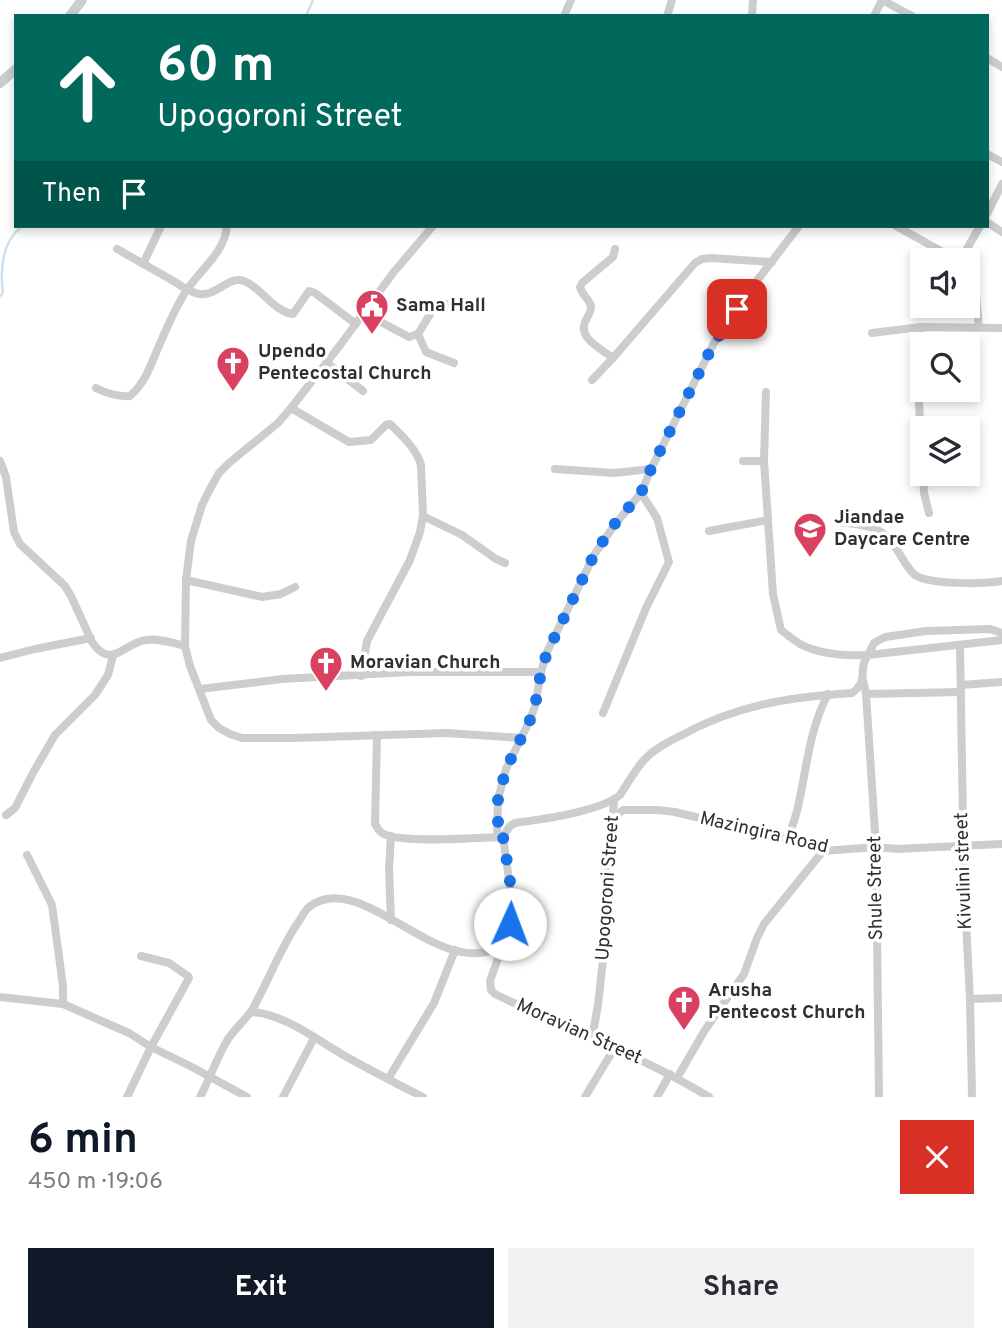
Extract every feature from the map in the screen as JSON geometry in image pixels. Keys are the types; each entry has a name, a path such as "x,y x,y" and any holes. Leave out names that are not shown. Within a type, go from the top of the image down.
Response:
{"street":[{"path":"882,0 908,14"},
{"path":"0,83 14,71"},
{"path":"989,211 1002,184"},
{"path":"143,264 160,228"},
{"path":"96,388 121,397 130,396 136,391 149,370 187,289 208,265 227,228"},
{"path":"431,228 393,273 291,408 278,423 229,463 210,489 194,526 191,541 186,580 185,646 211,719 219,728 242,738 447,733 521,738"},
{"path":"200,1097 229,1038 251,1012 291,933 308,908 319,902 336,898 358,901 424,938 455,950 480,953 503,945 513,908 500,837 498,799 506,769 535,706 547,653 594,555 612,527 641,493 714,343 749,291 798,228"},
{"path":"900,228 936,248"},
{"path":"967,248 979,228"},
{"path":"117,249 200,294 220,289 238,279 253,286 283,311 293,314 309,291 356,324"},
{"path":"613,358 585,336 583,326 591,307 580,286 613,257 615,249"},
{"path":"592,380 695,263 711,258 772,262"},
{"path":"364,313 409,337 418,334 438,303 455,304"},
{"path":"978,318 979,327"},
{"path":"920,416 921,327"},
{"path":"872,333 921,327 1002,329"},
{"path":"418,334 426,352 454,363"},
{"path":"327,363 363,391"},
{"path":"766,392 764,461 773,594 781,630 801,645 851,656 1002,640"},
{"path":"291,408 349,442 371,440 390,424 412,447 421,465 423,516 420,532 410,560 368,641 361,676"},
{"path":"0,461 6,477 13,532 20,544 65,586 101,653 113,656 140,641 150,639 185,646"},
{"path":"743,461 764,461"},
{"path":"555,468 614,473 651,469"},
{"path":"924,486 929,513"},
{"path":"603,713 641,619 669,562 656,519 641,493"},
{"path":"423,516 462,535 505,563"},
{"path":"709,531 768,520"},
{"path":"840,522 872,526 883,533 917,577 930,581 1002,581"},
{"path":"186,580 262,597 281,594 295,587"},
{"path":"614,800 645,759 663,745 696,727 754,705 792,698 852,693 863,680 864,660 874,643 885,637 926,631 990,629 1002,633"},
{"path":"0,658 91,638"},
{"name":"Kivulini street","path":"960,645 963,845 972,1097"},
{"path":"6,815 15,808 55,736 95,695 108,675 113,656"},
{"path":"200,689 282,679 435,671 541,672"},
{"name":"Shule Street","path":"863,680 876,847 879,1097"},
{"path":"866,694 961,689 1002,682"},
{"path":"788,839 799,804 810,743 828,694"},
{"path":"377,735 375,824 384,835 443,839 500,837"},
{"name":"Upogoroni Street","path":"500,837 515,823 580,811 614,800 603,960 592,1038"},
{"name":"Mazingira Road","path":"613,817 623,810 676,812 788,839 823,851 1002,844"},
{"path":"391,836 391,920"},
{"path":"657,1097 744,974 764,924 823,851"},
{"path":"27,855 52,905 63,1004"},
{"name":"Moravian Street","path":"503,945 489,981 495,994 537,1015 615,1047 709,1097"},
{"path":"388,1079 433,1003 455,950"},
{"path":"127,1097 189,978 169,963 141,956"},
{"path":"0,997 63,1004 129,1033 151,1048 247,1097"},
{"path":"970,999 1002,998"},
{"path":"251,1012 290,1023 423,1097"},
{"path":"283,1097 314,1038"},
{"path":"586,1097 615,1047"}],"waterway":[{"path":"307,14 313,0"},
{"path":"0,296 3,293 2,266 6,248 20,228"}],"place":[{"name":"Sama Hall","path":"372,336"},
{"name":"Upendo Pentecostal Church","path":"233,393"},
{"name":"Jiandae Daycare Centre","path":"810,559"},
{"name":"Moravian Church","path":"326,693"},
{"name":"Arusha Pentecost Church","path":"684,1032"}],"route":[{"path":"510,924 512,892 503,837 498,837 498,799 506,769 535,706 547,653 594,555 612,527 641,493 714,343 737,309"}]}
